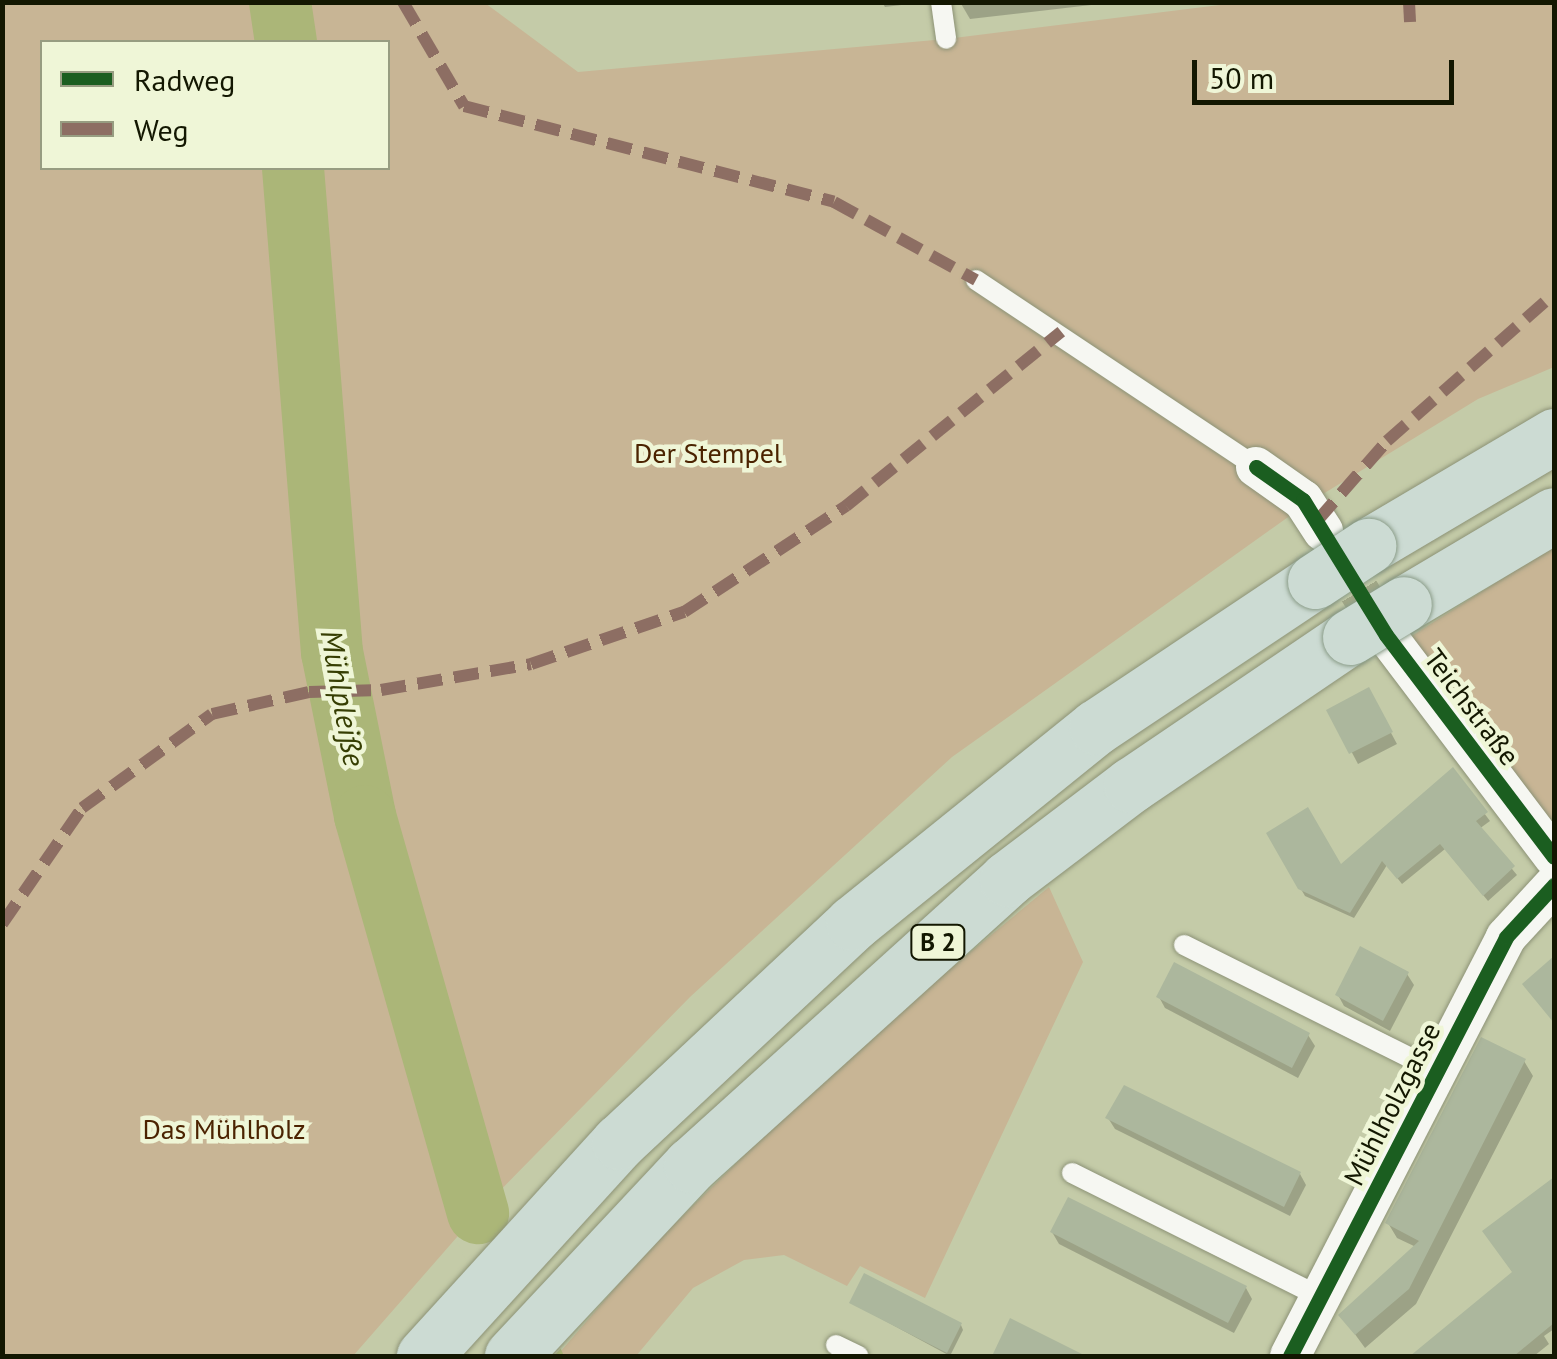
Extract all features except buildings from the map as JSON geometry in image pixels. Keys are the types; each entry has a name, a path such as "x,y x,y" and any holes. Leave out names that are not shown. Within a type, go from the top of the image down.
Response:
{"highway":[{"name":"B 2","path":"424,1356 539,1226 853,922 1096,727 1336,553 1554,436"},
{"name":"B 2","path":"512,1356 691,1165 1008,879 1131,785 1554,515"}],"street":[{"path":"1256,467 1302,500 1336,553"},
{"name":"Teichstraße","path":"1380,625 1554,857"},
{"name":"Mühlholzgasse","path":"1290,1356 1506,937 1554,885"}],"lane":[{"path":"941,2 946,39"},
{"path":"976,280 1256,467"},
{"path":"1184,945 1437,1071"},
{"path":"1072,1173 1321,1298"},
{"path":"836,1345 859,1356"}],"green space":[{"name":"Der Stempel","path":"3,3 485,3 578,72 946,39 1236,3 1554,3 1554,367 1478,399 1305,505 952,757 690,997 478,1213 353,1356 3,1356"},
{"path":"1554,546 1554,828 1410,637"},
{"path":"1049,887 1083,962 925,1298 860,1266 847,1286 784,1255 744,1260 693,1288 636,1356 564,1356 561,1351 647,1251 773,1127 880,1027"}],"shaded area":[{"path":"466,1118 489,1186 564,1356 515,1356 453,1221"}],"pier":[{"path":"500,1197 564,1345 554,1356 509,1356 457,1241"}],"waterway":[{"name":"Mühlpleiße","path":"280,2 286,40"},
{"name":"Mühlpleiße","path":"293,170 332,652 365,816 478,1213"}],"tunnel":[{"path":"1328,540 1386,635"}],"marked path":[{"path":"403,2 464,106 834,202 976,280"},
{"path":"1409,2 1410,22"},
{"path":"1317,521 1387,441 1554,294"},
{"path":"2,924 82,808 212,714 309,692 381,690 531,664 684,612 846,506 1061,332"}],"cycle path":[{"path":"1256,467 1303,500 1386,635 1554,857"},
{"path":"1290,1356 1506,937 1554,885"}],"park label":[{"name":"Das Mühlholz","path":"224,1129"}]}
